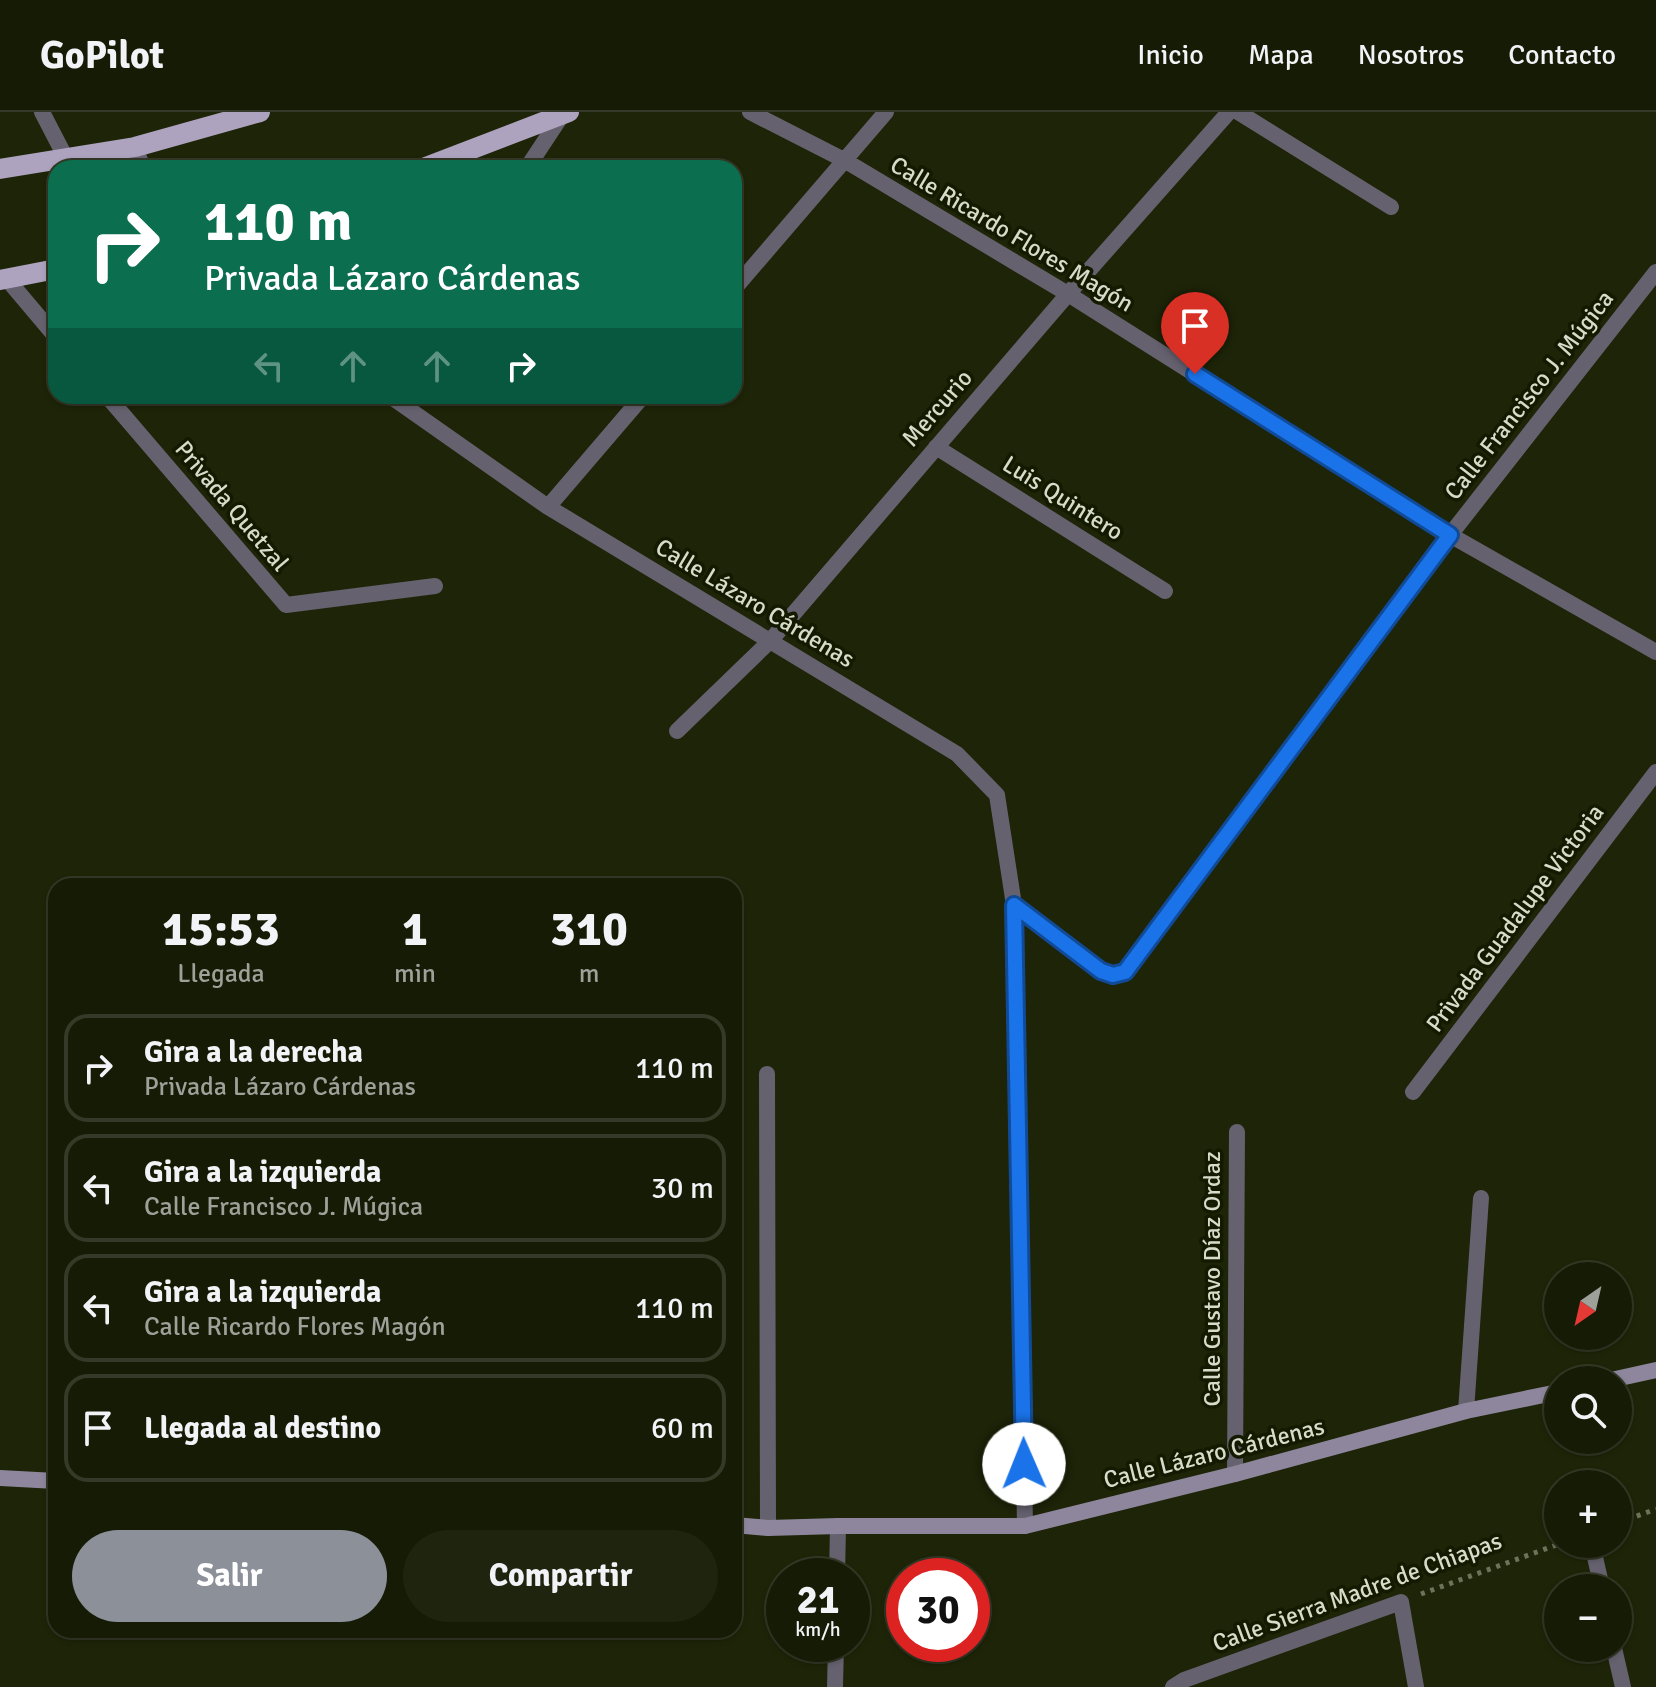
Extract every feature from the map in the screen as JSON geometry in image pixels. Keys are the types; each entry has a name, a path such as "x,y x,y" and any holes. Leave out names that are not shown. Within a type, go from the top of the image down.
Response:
{"main road":[{"path":"85,160 260,112"},
{"path":"444,160 565,113"},
{"path":"0,169 48,166"},
{"path":"3,279 48,271"}],"street":[{"path":"42,112 67,160"},
{"name":"Calle Ricardo Flores Magón","path":"750,112 844,160 1068,294 1450,535 1656,652"},
{"path":"742,280 886,112"},
{"name":"Mercurio","path":"677,731 771,640 1229,112"},
{"path":"1238,112 1391,207"},
{"path":"533,160 565,113"},
{"path":"135,147 140,160"},
{"name":"Calle Francisco J. Múgica","path":"1014,905 1101,971 1113,975 1125,972 1450,535 1656,272"},
{"path":"3,279 48,328"},
{"name":"Privada Quetzal","path":"114,404 286,605 435,586"},
{"name":"Calle Lázaro Cárdenas","path":"401,404 548,507 957,754 997,795 1014,905 1025,1526"},
{"path":"548,507 636,404"},
{"name":"Luis Quintero","path":"936,447 1165,591"},
{"name":"Privada Guadalupe Victoria","path":"1413,1092 1656,772"},
{"path":"767,1074 768,1528"},
{"name":"Calle Gustavo Díaz Ordaz","path":"1235,1474 1237,1132"},
{"path":"1466,1411 1481,1198"},
{"path":"1632,1375 1656,1370"},
{"name":"Calle Lázaro Cárdenas","path":"742,1526 1025,1526 1235,1474 1466,1411 1544,1395"},
{"path":"0,1478 48,1481"},
{"path":"837,1558 838,1526"},
{"path":"1401,1602 1416,1687"},
{"name":"Calle Sierra Madre de Chiapas","path":"1180,1685 1401,1602"},
{"path":"835,1687 836,1662"},
{"path":"1617,1662 1623,1687"}],"path":[{"path":"1632,1518 1656,1509"},
{"name":"Calle Sierra Madre de Chiapas","path":"1401,1602 1544,1550"}],"route":[{"path":"1024,1464 1014,905 1101,971 1113,975 1125,972 1450,535 1195,374"}]}
